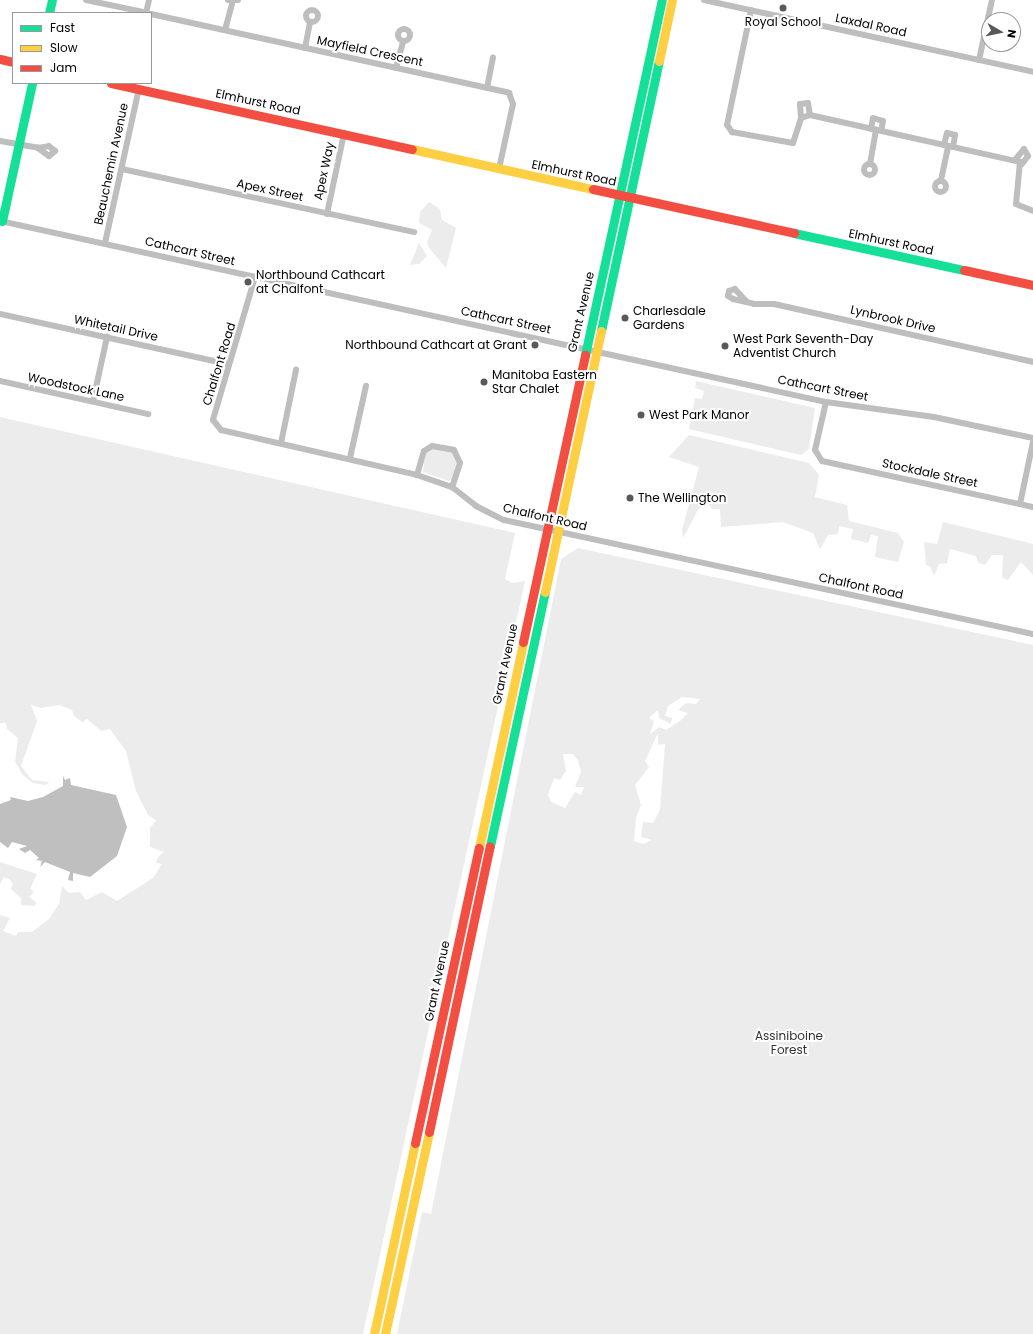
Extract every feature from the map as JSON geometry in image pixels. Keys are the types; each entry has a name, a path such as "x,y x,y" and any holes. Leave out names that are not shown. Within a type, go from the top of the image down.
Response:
{"main road":[{"path":"49,12 52,0"},
{"name":"Grant Avenue","path":"374,1334 585,348 662,0"},
{"name":"Grant Avenue","path":"385,1334 672,0"},
{"path":"0,59 12,62"},
{"path":"1,223 32,84"},
{"name":"Elmhurst Road","path":"116,84 1033,285"},
{"path":"644,84 653,87"}],"street":[{"path":"86,0 142,12"},
{"path":"147,12 149,0"},
{"path":"225,30 230,1 238,0"},
{"name":"Laxdal Road","path":"704,0 1033,72"},
{"path":"979,60 992,0"},
{"path":"751,10 727,125 732,132 788,144 796,139 802,118 800,104 808,103 810,115"},
{"name":"Mayfield Crescent","path":"152,14 509,93 513,100 499,168"},
{"path":"305,48 310,22"},
{"path":"396,68 403,41"},
{"path":"487,88 493,58"},
{"name":"Beauchemin Avenue","path":"105,243 139,89"},
{"path":"802,118 810,115 1015,160 1022,164"},
{"path":"870,164 876,130"},
{"name":"Apex Way","path":"327,214 344,133"},
{"path":"0,141 38,148"},
{"path":"941,180 948,146"},
{"path":"1015,160 1024,149 1028,156 1022,164 1016,204 1033,211"},
{"name":"Apex Street","path":"122,169 414,232"},
{"name":"Cathcart Street","path":"1,223 105,243 255,277 596,350 826,402 934,417 1033,438"},
{"name":"Chalfont Road","path":"255,277 228,364 213,420 215,426 281,444 350,458 417,475 452,487 491,515 546,529 1033,634"},
{"name":"Lynbrook Drive","path":"747,302 782,306 1033,362"},
{"name":"Whitetail Drive","path":"0,314 228,364"},
{"path":"93,401 107,338"},
{"path":"281,444 296,370"},
{"name":"Woodstock Lane","path":"0,382 148,414"},
{"path":"350,458 366,386"},
{"name":"Stockdale Street","path":"826,402 816,450 822,461 1033,507"},
{"path":"1020,504 1033,442"},
{"path":"417,475 424,451 432,446 454,450 460,463 452,487"}],"green space":[{"path":"429,202 440,209 442,220 456,228 446,268 429,248 427,242 432,230 419,223 420,212"},
{"path":"419,243 427,256 419,264 410,265"},
{"path":"696,381 815,408 809,449 801,455 689,429 695,398 702,399 704,391 695,388"},
{"path":"0,417 515,533 505,579 512,583 525,581 363,1334 0,1334 0,915 10,918 3,931 16,936 18,932 32,932 49,919 59,904 62,886 69,893 80,892 86,900 102,892 117,901 153,878 162,864 156,863 158,857 164,852 150,847 150,828 156,820 148,815 136,791 126,751 110,729 101,731 87,719 82,722 74,716 72,710 59,705 41,708 31,705 37,721 21,766 32,780 50,782 45,785 33,783 23,775 15,762 18,738 7,729 6,723 0,723"},
{"path":"689,435 809,463 819,475 815,497 847,505 849,521 898,533 904,542 898,562 875,557 878,536 871,535 868,543 851,539 853,529 839,526 838,534 828,535 820,549 813,533 783,522 721,527 720,509 712,509 707,502 698,510 683,538 682,530 699,467 669,457"},
{"path":"432,447 452,452 457,460 453,479 449,481 423,472 425,453"},
{"path":"943,522 1033,544 1033,575 1021,562 1008,580 1002,578 1003,555 992,555 985,565 978,563 976,556 950,549 947,563 939,564 934,576 930,566 926,565 924,542 937,544"},
{"name":"Assiniboine Forest","path":"578,548 1033,645 1033,1334 397,1334 422,1212 431,1214 561,559","holes":["682,697 700,699 696,704 686,703 678,710 688,713 680,721 666,730 659,727 650,734 654,721 649,718 658,710 659,718 671,724 672,718 665,716 668,706","658,733 658,745 665,744 660,810 653,823 643,822 641,837 652,840 643,844 634,841 636,818 641,805 635,785 649,767 645,761","563,754 573,754 578,761 581,772 575,787 584,787 581,795 575,792 565,808 551,802 548,795 554,778 560,780 566,771"]},
{"path":"0,862 37,874 30,889 34,892 29,897 36,902 35,906 21,905 21,898 11,889 13,884 9,879 4,877 0,884"}],"shaded area":[{"path":"63,776 65,780 70,778 71,785 116,795 127,827 117,856 90,877 73,873 73,881 68,880 70,872 45,862 40,867 42,861 36,860 39,858 30,850 25,853 19,849 27,846 12,842 8,848 0,842 0,804 11,800 10,797 28,801 43,797 63,786"}],"traffic: fast":[{"path":"49,12 52,0"},
{"path":"585,355 662,0"},
{"path":"601,331 659,61"},
{"path":"2,221 32,84"},
{"path":"794,233 964,270"},
{"path":"490,846 545,592"}],"traffic: slow":[{"path":"659,61 672,0"},
{"path":"412,149 593,189"},
{"path":"545,592 601,331"},
{"path":"479,848 523,642"},
{"path":"385,1334 429,1132"},
{"path":"374,1334 415,1143"}],"traffic: jam":[{"path":"0,59 12,62"},
{"path":"116,84 412,149"},
{"path":"593,189 794,233"},
{"path":"964,270 1033,285"},
{"path":"523,642 585,355"},
{"path":"429,1132 490,846"},
{"path":"415,1143 479,848"}],"place":[{"name":"Royal School","path":"783,8"},
{"name":"Northbound Cathcart at Chalfont","path":"248,282"},
{"name":"Charlesdale Gardens","path":"625,318"},
{"name":"Northbound Cathcart at Grant","path":"535,345"},
{"name":"West Park Seventh-Day Adventist Church","path":"725,346"},
{"name":"Manitoba Eastern Star Chalet","path":"484,382"},
{"name":"West Park Manor","path":"641,415"},
{"name":"The Wellington","path":"630,498"}]}
